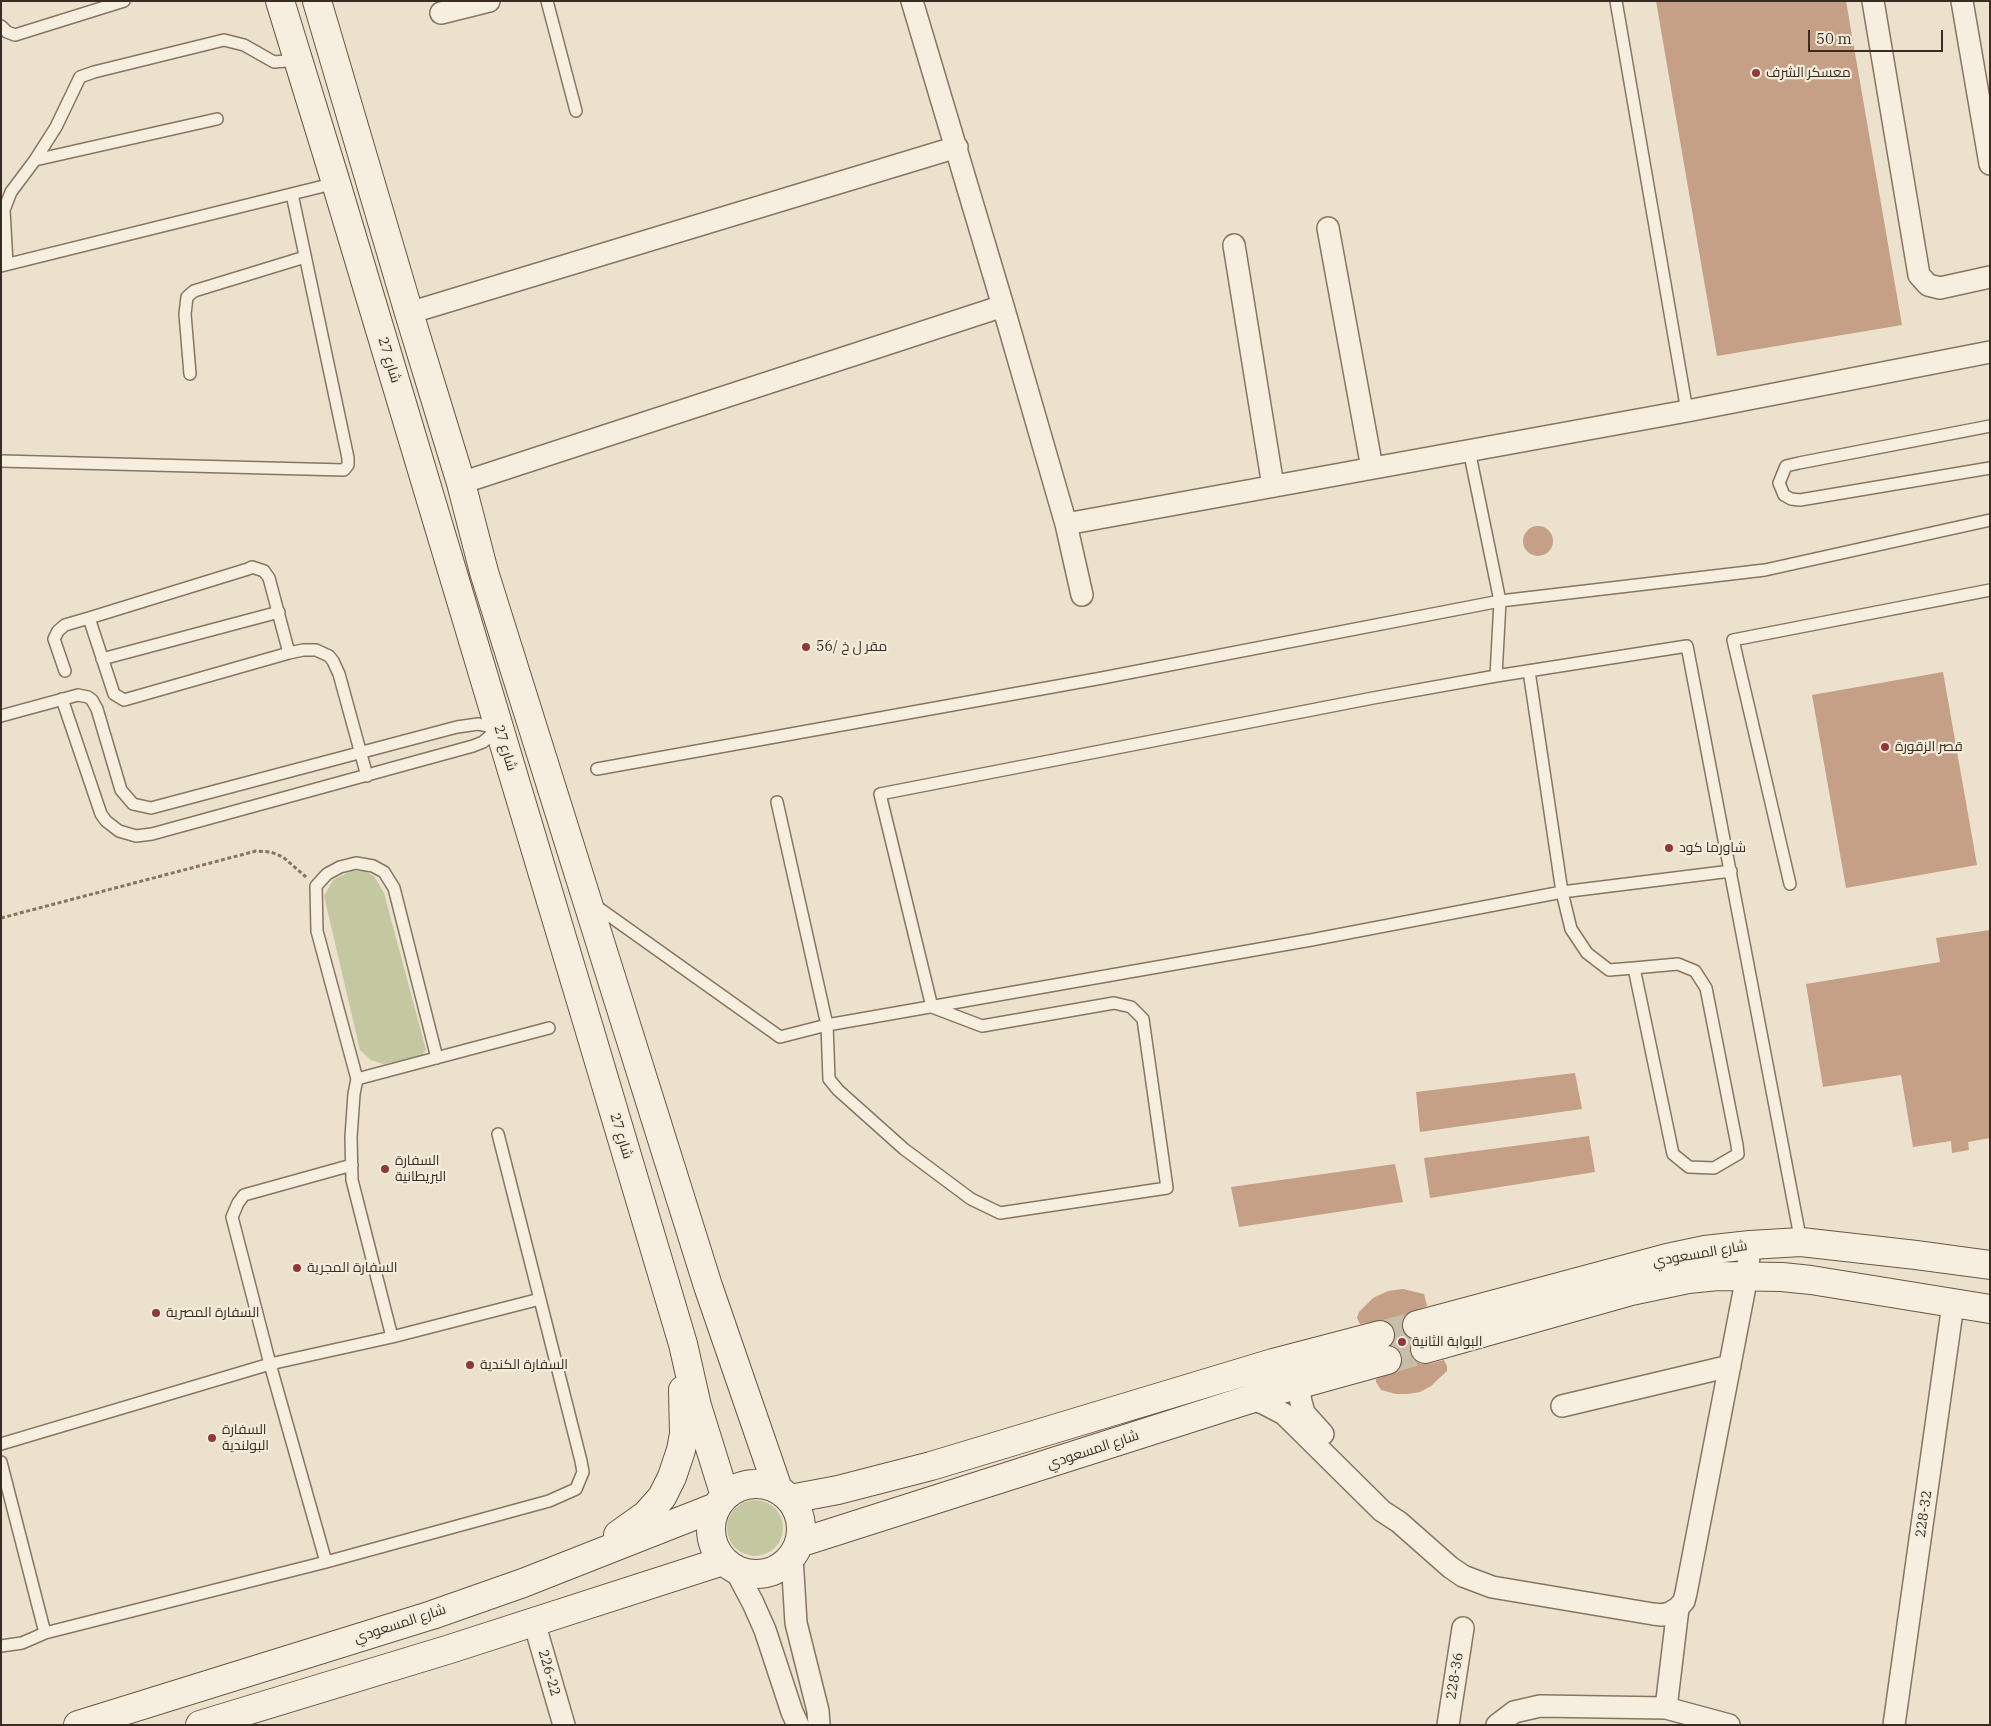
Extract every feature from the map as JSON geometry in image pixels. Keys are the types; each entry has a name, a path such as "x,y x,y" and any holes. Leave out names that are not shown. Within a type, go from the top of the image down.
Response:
{"main road":[{"name":"شارع 27","path":"280,1 683,1344 720,1501"},
{"path":"322,3 409,313 461,483 484,572 585,898 708,1286 784,1494 799,1512 802,1528 796,1550 780,1568 766,1574 750,1574 729,1565 715,1549 710,1535 711,1521 720,1501 736,1488 750,1484 764,1484 784,1494"},
{"path":"455,582 484,572"},
{"path":"499,728 529,718"},
{"name":"شارع المسعودي","path":"1990,1265 1801,1242 1705,1250 1667,1258 1421,1337 1650,1286 1688,1279 1747,1276 1811,1280 1990,1309"},
{"path":"573,1564 646,1515 662,1496 678,1459 684,1434 683,1344"},
{"name":"شارع المسعودي","path":"784,1494 847,1488 931,1466 1273,1364 1383,1347 1302,1384 1251,1399 796,1550"},
{"name":"شارع المسعودي","path":"78,1725 432,1615 573,1564 720,1501"},
{"path":"200,1725 534,1622 729,1565"}],"street":[{"path":"441,13 489,1"},
{"path":"912,1 957,146 1066,524 1082,596"},
{"path":"1873,1 1920,275 1928,285 1940,288 1990,277"},
{"path":"1962,1 1990,164"},
{"path":"409,313 957,146"},
{"path":"1328,228 1372,468"},
{"path":"1234,245 1273,486"},
{"path":"461,483 1003,306"},
{"path":"1066,524 1687,411 1990,352"},
{"path":"1251,1399 1284,1414 1382,1511 1400,1522 1450,1567 1477,1583 1653,1614 1662,1615 1670,1613 1684,1601 1686,1593 1747,1276 1750,1245"},
{"name":"228-32","path":"1894,1725 1953,1304"},
{"path":"1562,1406 1730,1366"},
{"path":"1302,1384 1300,1391 1302,1406 1308,1419 1391,1504 1400,1522"},
{"path":"796,1550 796,1623 820,1725"},
{"path":"729,1565 753,1603 765,1630 798,1725"},
{"path":"1666,1708 1678,1608"},
{"name":"226-22","path":"534,1622 564,1725"},
{"name":"228-36","path":"1448,1725 1463,1628"},
{"path":"1497,1725 1514,1712 1540,1706 1666,1708 1692,1720 1729,1725"}],"lane":[{"path":"1,26 7,32 15,35 124,1"},
{"path":"547,1 576,112"},
{"path":"1616,1 1687,411"},
{"path":"298,60 274,62 244,45 224,40 80,77 56,128 11,192 4,210 4,265 336,183"},
{"path":"35,160 217,119"},
{"path":"1,461 344,470 348,465 348,458 292,194"},
{"path":"190,374 185,314 187,297 194,291 305,257"},
{"path":"1990,426 1786,466 1779,483 1784,495 1791,499 1800,500 1990,468"},
{"path":"1469,450 1500,602 1496,676"},
{"path":"597,769 1102,678 1500,602 1766,570 1990,520"},
{"path":"65,671 55,644 55,635 65,625 252,567 261,569 268,574 290,653"},
{"path":"1790,884 1732,640 1990,590"},
{"path":"102,658 278,612"},
{"path":"89,618 114,694 120,699 128,700 290,653 310,649 316,650 333,661 337,667 367,776"},
{"path":"932,1007 880,794 1496,676 1687,646 1801,1242"},
{"path":"1528,671 1562,892 1572,929 1587,953 1609,970 1678,964 1695,971 1706,988 1738,1144 1738,1154 1714,1168 1689,1167 1673,1154 1634,968"},
{"path":"1,716 83,695 92,700 97,708 121,790 126,798 142,807 161,806 468,725 478,724 499,728"},
{"path":"62,699 102,814 112,827 127,834 144,836 473,746 483,742 499,728"},
{"path":"777,802 827,1025 828,1080 881,1130 971,1199 1000,1213 1167,1188 1143,1019 1131,1007 1114,1004 982,1026 932,1007"},
{"path":"392,1337 352,1180 351,1137 357,1080 317,931 316,886 326,874 340,866 356,863 373,866 384,872 394,888 437,1058"},
{"path":"585,898 780,1037 827,1025 1311,940 1562,892 1731,871"},
{"path":"357,1080 549,1028"},
{"path":"1,1646 22,1643 45,1634 326,1562 549,1501 576,1489 583,1472 581,1460 498,1134"},
{"path":"326,1562 270,1364 232,1217 238,1202 244,1196 352,1165"},
{"path":"1,1444 270,1364 392,1337 540,1300"},
{"path":"1,1462 45,1634"}],"path":[{"path":"1,918 256,851 271,852 283,857 316,886"}],"green space":[{"path":"351,871 365,871 374,876 384,893 426,1050 420,1057 383,1064 371,1060 360,1050 324,896 333,880"},
{"path":"755,1500 775,1508 783,1528 775,1548 755,1556 735,1548 727,1528 735,1508"}],"building":[{"path":"1656,1 1846,1 1902,325 1717,356"},
{"path":"1538,526 1549,530 1553,541 1549,552 1538,556 1527,552 1523,541 1527,530"},
{"path":"1943,672 1977,865 1846,888 1812,695"},
{"path":"1990,930 1990,1138 1968,1142 1969,1150 1952,1153 1951,1141 1913,1147 1901,1075 1823,1087 1806,984 1940,962 1936,938"},
{"path":"1575,1073 1582,1109 1420,1132 1416,1092"},
{"path":"1589,1136 1595,1172 1430,1198 1424,1158"},
{"path":"1395,1164 1403,1202 1239,1227 1231,1187"},
{"path":"1403,1289 1424,1294 1427,1306 1406,1314 1402,1320 1402,1330 1406,1336 1413,1340 1410,1346 1410,1354 1414,1360 1421,1364 1444,1360 1447,1371 1431,1386 1420,1392 1396,1394 1381,1390 1376,1382 1376,1379 1398,1371 1402,1364 1402,1355 1392,1345 1395,1339 1395,1332 1391,1324 1384,1320 1360,1324 1357,1318 1359,1312 1373,1298 1388,1291"}],"tunnel":[{"path":"1380,1335 1417,1325"},
{"path":"1387,1360 1425,1349"}],"place":[{"name":"معسكر الشرف","path":"1756,73"},
{"name":"مقر ل خ /56","path":"806,647"},
{"name":"قصر الزقورة","path":"1885,747"},
{"name":"شاورما كود","path":"1669,848"},
{"name":"السفارة البريطانية","path":"385,1169"},
{"name":"السفارة المجرية","path":"297,1268"},
{"name":"السفارة المصرية","path":"156,1313"},
{"name":"البوابة الثانية","path":"1402,1342"},
{"name":"السفارة الكندية","path":"470,1365"},
{"name":"السفارة البولندية","path":"212,1438"}]}
